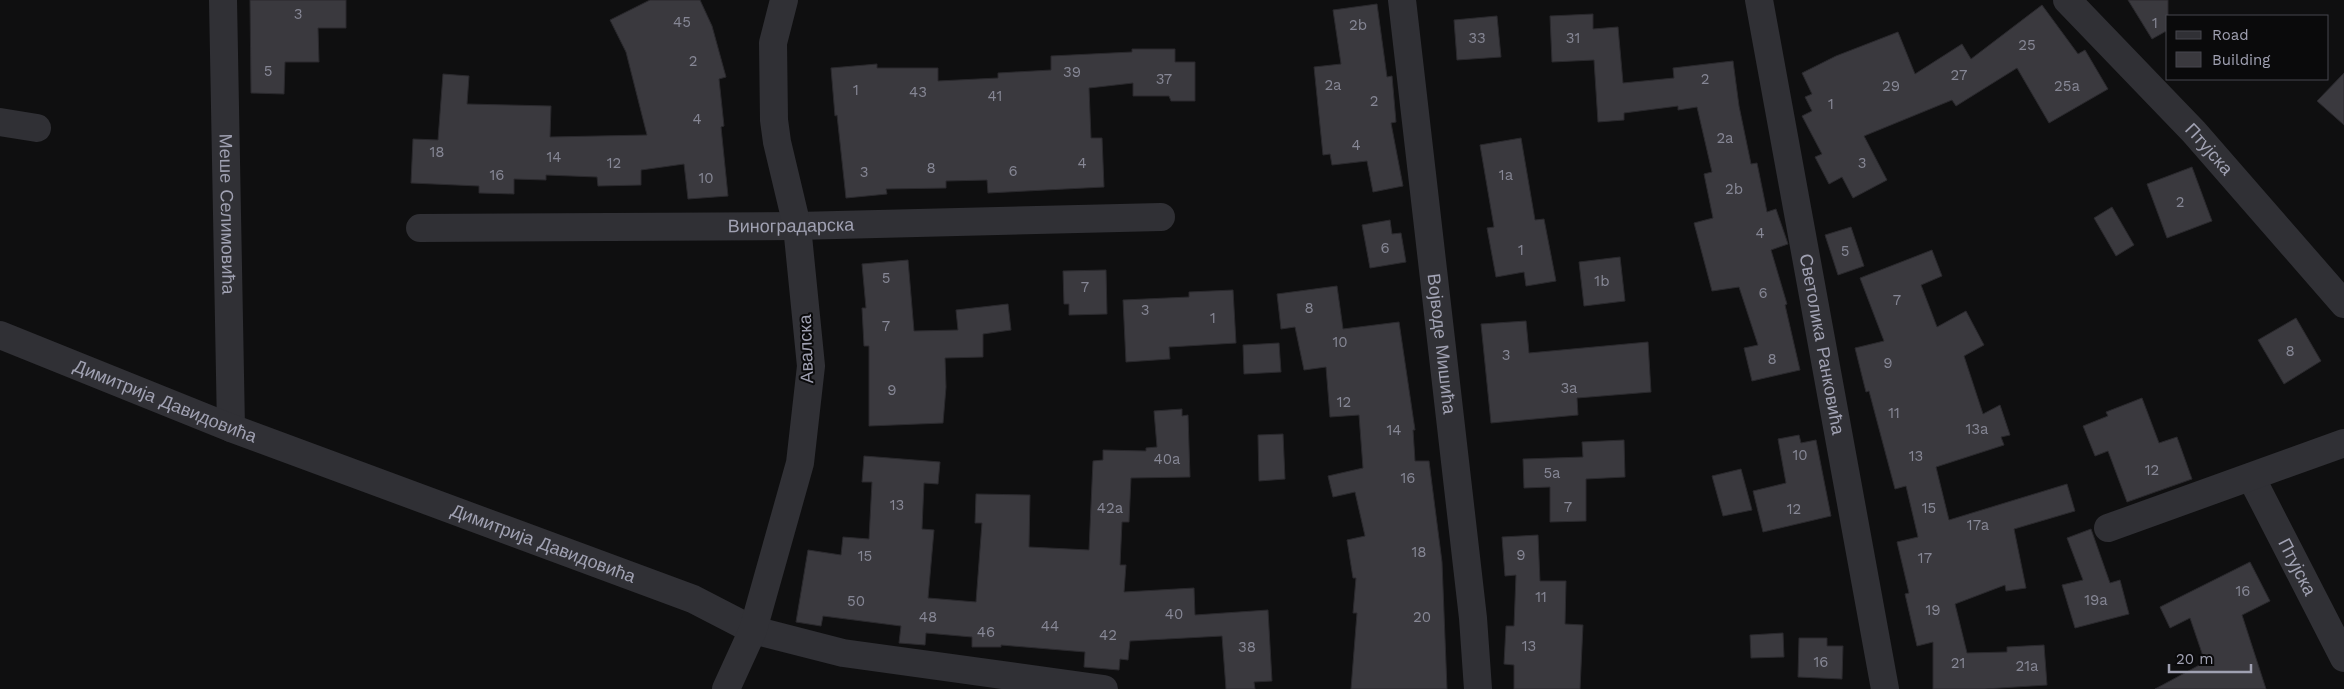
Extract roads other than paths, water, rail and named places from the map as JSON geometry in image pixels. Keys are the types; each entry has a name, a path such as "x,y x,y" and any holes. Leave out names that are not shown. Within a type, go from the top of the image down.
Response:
{"street":[{"name":"Меше Селимовића","path":"223,0 230,428"},
{"name":"Авалска","path":"726,689 753,630 800,462 810,366 797,226 777,142 773,101 773,44 784,0"},
{"name":"Војводе Мишића","path":"1402,0 1473,618 1478,689"},
{"name":"Светолика Ранковића","path":"1759,0 1885,689"},
{"name":"Птујска","path":"2067,0 2194,132 2344,304"},
{"path":"0,122 37,128"},
{"name":"Виноградарска","path":"420,228 797,226 1161,218"},
{"name":"Димитрија Давидовића","path":"0,335 230,428 693,599 753,630 843,653 1104,689"},
{"path":"2108,528 2344,443"},
{"name":"Птујска","path":"2251,477 2344,658"}]}
